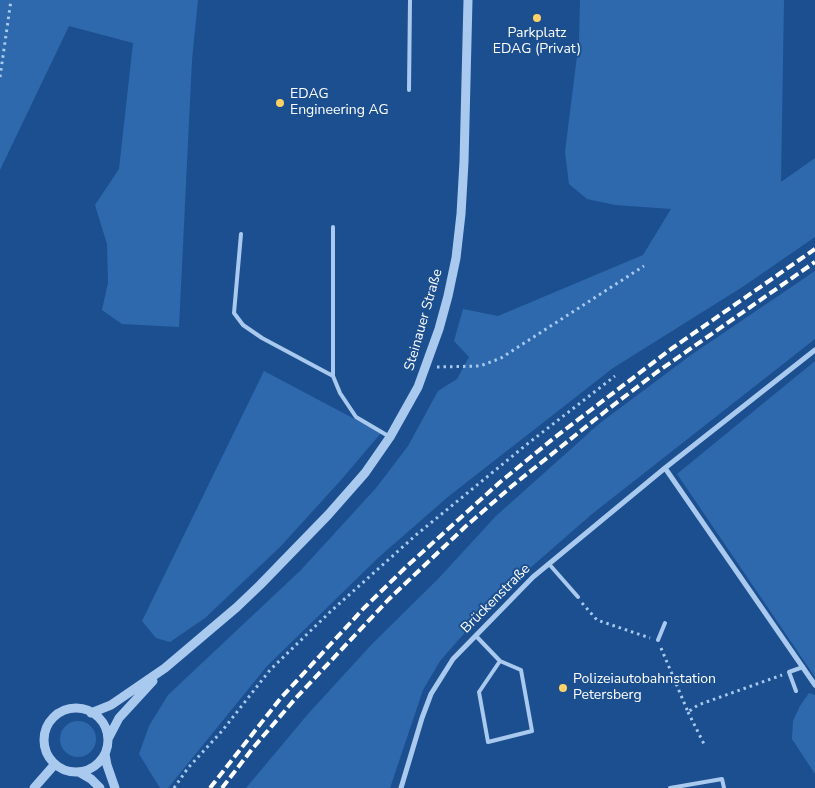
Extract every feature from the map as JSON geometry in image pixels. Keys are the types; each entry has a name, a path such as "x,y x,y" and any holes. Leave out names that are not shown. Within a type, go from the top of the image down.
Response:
{"street":[{"name":"Steinauer Straße","path":"91,712 111,705 165,668 237,607 293,552 369,467 390,437 418,387 448,296 456,258 464,162 468,0"},
{"name":"Brückenstraße","path":"401,788 431,694 453,659 533,577 665,468 815,350"},
{"path":"665,468 815,685"},
{"name":"Steinauer Straße","path":"108,740 119,718 165,668"},
{"path":"100,788 79,772 64,770 54,764 47,752 44,738 46,732 52,719 64,711 78,709 91,712 97,716 105,727 108,740 105,754 115,788"},
{"path":"79,772 94,766 105,754"},
{"path":"34,788 54,764"}],"lane":[{"path":"409,90 410,0"},
{"path":"333,227 333,376 340,393 356,417 390,437"},
{"path":"241,234 234,313 243,325 262,338 333,376"},
{"path":"549,564 578,598"},
{"path":"658,640 665,623"},
{"path":"476,636 500,661 521,670 532,732 488,742 479,692 500,661"},
{"path":"796,691 789,672 803,667"},
{"path":"670,788 722,779 724,788"}],"path":[{"path":"0,76 11,0"},
{"path":"426,367 480,366 501,358 644,266"},
{"path":"174,788 188,768 222,731 270,670 330,612 416,535 526,445 616,376"},
{"path":"578,598 597,620 658,640 688,712 704,744"},
{"path":"688,712 698,704 789,672"}],"shaded area":[{"path":"0,0 198,0 192,60 179,327 122,324 102,310 108,283 107,244 95,205 119,169 133,43 69,26 0,170"},
{"path":"580,0 784,0 781,182 815,158 815,237 744,286 613,368 449,496 379,557 267,666 168,788 160,788 139,754 149,726 168,695 301,570 376,488 408,446 438,391 457,379 469,357 454,341 463,309 498,316 643,255 671,209 615,205 587,199 569,184 565,152 579,40"},
{"path":"815,271 815,339 592,514 529,569 469,628 440,661 423,690 390,788 246,788 308,714 372,644 438,579 496,516 600,423 691,355"},
{"path":"815,361 815,677 677,474"},
{"path":"264,371 381,433 280,547 205,618 170,642 156,638 142,621"},
{"path":"809,693 815,695 815,774 792,739 793,721"},
{"path":"78,721 91,726 96,739 91,752 78,757 65,752 60,739 65,726"}],"railway":[{"path":"210,788 280,699 364,608 406,567 499,483 554,438 671,349 815,249"},
{"path":"222,788 295,699 389,599 465,527 512,486 657,372 815,262"}],"place":[{"name":"Parkplatz EDAG (Privat)","path":"537,18"},
{"name":"EDAG Engineering AG","path":"280,103"},
{"name":"Polizeiautobahnstation Petersberg","path":"563,688"}]}
